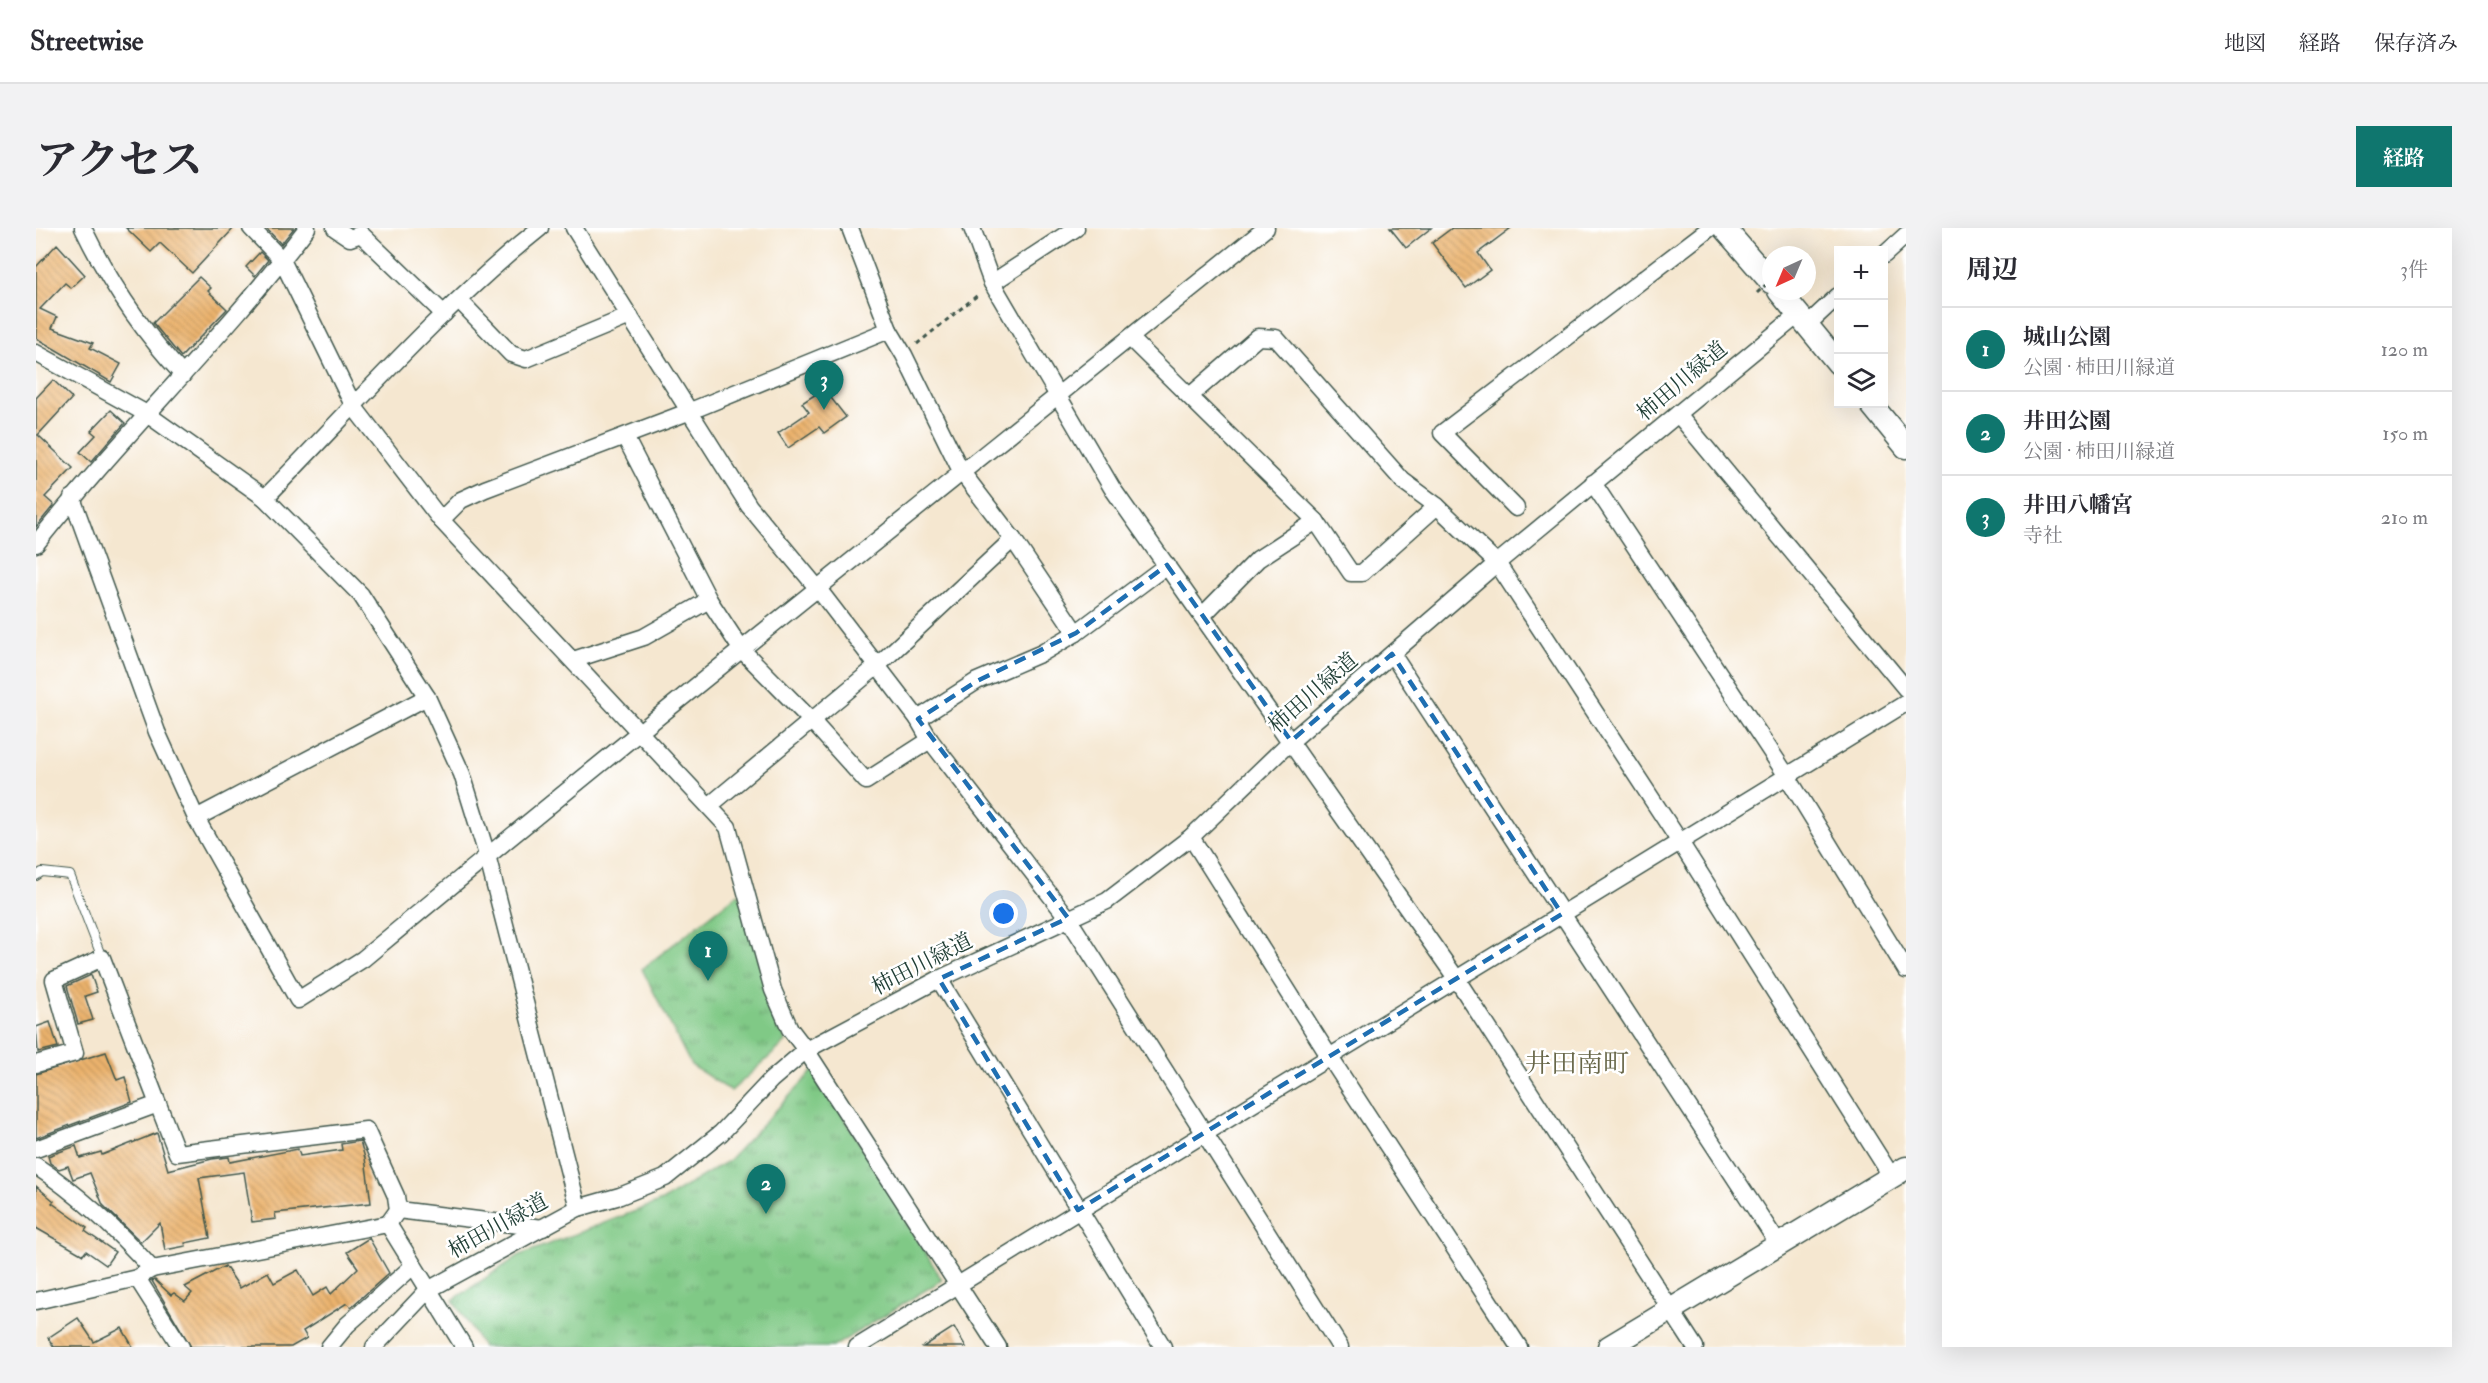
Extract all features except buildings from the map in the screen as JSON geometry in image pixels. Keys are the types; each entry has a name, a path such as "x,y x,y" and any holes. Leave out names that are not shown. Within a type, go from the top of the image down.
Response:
{"street":[{"path":"83,228 102,266 152,342 183,375"},
{"path":"251,228 282,260 354,407 441,520 728,827 773,990 790,1029 806,1050 998,1347"},
{"path":"36,544 72,498 183,375 307,228"},
{"path":"335,228 350,238 361,234 444,314"},
{"path":"265,498 444,314 510,251 540,228"},
{"path":"574,228 749,506 819,590 918,719 930,740 1068,918 1340,1347"},
{"path":"850,228 889,330 904,355 961,471 1013,540 1076,633"},
{"path":"972,228 992,283 1112,488 1456,978 1695,1347"},
{"path":"992,283 1076,228"},
{"path":"72,498 157,732 196,818 298,1000 363,959 741,649 819,590 961,471 1057,397 1266,228"},
{"path":"1516,508 1442,433 1710,228"},
{"path":"1724,228 1762,276"},
{"path":"1888,251 1906,235"},
{"name":"柿田川緑道","path":"374,1347 428,1290 578,1208 620,1196 665,1178 721,1133 771,1080 806,1050 939,979 1107,901 1191,837 1291,741 1593,483 1678,414 1804,319 1834,299"},
{"path":"1784,300 1804,319 1834,357"},
{"path":"460,301 511,354 526,359 630,316"},
{"path":"441,520 461,500 485,489 625,437 889,330"},
{"path":"1190,396 1258,337 1276,338 1403,481 1437,506 1497,563 1899,1173 1609,1347"},
{"path":"1130,338 1316,521 1351,573 1362,573 1437,506"},
{"path":"36,353 147,414 265,498 361,595 427,697 462,774 487,855 578,1208"},
{"path":"1874,408 1906,447"},
{"path":"1678,414 1906,689"},
{"path":"625,437 709,600 741,649 810,719 866,781 930,740"},
{"path":"1593,483 1786,776 1906,970"},
{"path":"1202,616 1258,559 1316,521"},
{"path":"709,806 810,719 876,667 1013,540"},
{"path":"918,719 977,681 1042,652 1076,633 1167,565"},
{"path":"573,660 644,637 709,600"},
{"path":"1392,654 1779,1245"},
{"path":"196,818 427,697"},
{"path":"857,1347 1204,1132 1906,704"},
{"path":"1191,837 1329,1056 1519,1347"},
{"path":"36,1064 75,1053 54,980 102,958 177,1153 366,1130 396,1196 398,1210 387,1224 152,1269 136,1278 36,1301"},
{"path":"939,979 1163,1347"},
{"path":"36,1149 158,1104"},
{"path":"36,1166 66,1186 97,1213 152,1269"},
{"path":"398,1210 543,1228"},
{"path":"387,1224 464,1347"},
{"path":"329,1347 347,1325 413,1266"},
{"path":"136,1278 181,1347"}],"lane":[{"path":"36,876 42,873 70,875 102,958"}],"path":[{"path":"904,355 992,283"}],"highlighted area":[{"path":"1167,565 1291,741 1392,654 1562,914 1078,1210 939,979 1068,918 918,719 977,681 1076,633"}],"green space":[{"path":"739,893 786,1042 731,1091 691,1065 642,969"},
{"path":"815,1069 942,1280 833,1347 483,1347 453,1300 520,1255 662,1201 728,1161"}],"place":[{"name":"井田八幡宮","path":"824,410"},
{"name":"城山公園","path":"708,981"},
{"name":"井田公園","path":"766,1214"}],"district":[{"name":"井田南町","path":"1577,1064"}]}
